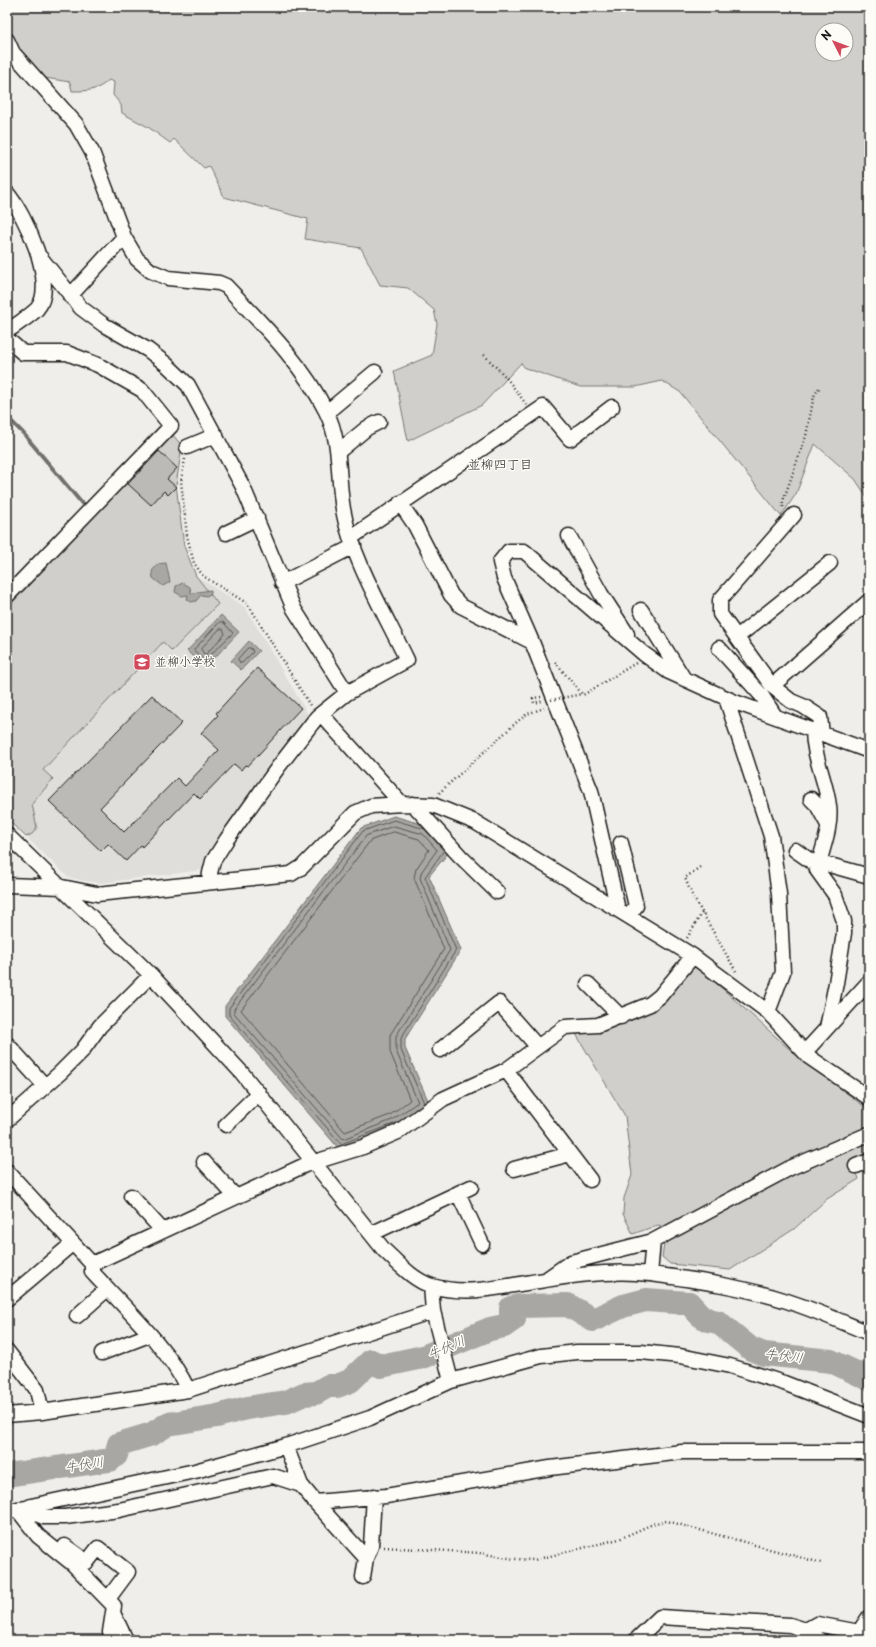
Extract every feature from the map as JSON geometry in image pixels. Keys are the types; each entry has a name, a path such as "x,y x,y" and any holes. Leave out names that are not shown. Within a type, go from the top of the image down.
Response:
{"street":[{"path":"7,40 13,53 76,124 92,152 124,237 137,259 151,271 168,278 219,282 226,286 278,341 298,366 327,412 339,451 343,510 360,560 407,660 346,694 319,716 279,766 227,839 213,861 209,881"},
{"path":"7,193 17,205 40,257 43,294 37,309 12,328 7,328"},
{"path":"70,296 124,237"},
{"path":"40,257 81,308 104,325 148,350 166,364 188,385 216,435 257,518 282,583 294,609 346,694"},
{"path":"7,339 23,353 66,353 98,365 142,390 171,426 7,596"},
{"path":"327,412 375,372"},
{"path":"282,583 353,541 400,503 543,407 570,439 612,407"},
{"path":"339,451 367,428 379,422"},
{"path":"187,447 216,435"},
{"path":"400,503 415,525 451,595 460,606 532,642"},
{"path":"226,533 257,518"},
{"path":"792,519 720,600 720,614 772,686 791,701 804,706 820,717 818,732 813,744 829,806 828,826 817,870 834,895 844,921 844,933 826,1028"},
{"path":"569,536 601,594 626,630 629,641"},
{"path":"623,913 591,791 532,642 504,578 500,562 509,551 524,551 629,641 669,672 726,698 869,751"},
{"path":"737,637 830,563"},
{"path":"772,686 869,601"},
{"path":"641,610 684,679"},
{"path":"719,648 762,696 775,716"},
{"path":"726,698 771,836 779,894 783,972 768,1012"},
{"path":"319,716 497,892"},
{"path":"811,799 817,805 828,826"},
{"path":"7,885 62,888 97,894 209,881 290,874 302,868 355,813 371,806 407,804 433,805 475,822 692,956 768,1012 809,1057 869,1098"},
{"path":"7,835 151,975 237,1067 371,1234 408,1272 431,1286 461,1292 546,1279 602,1274 650,1274 726,1286 787,1301 869,1333"},
{"path":"621,843 636,906 623,913"},
{"path":"795,850 819,864 869,876"},
{"path":"92,1264 235,1196 314,1162 362,1147 398,1132 444,1099 506,1070 565,1027 598,1025 650,1004 660,996 692,956"},
{"path":"7,1120 82,1051 100,1026 151,975"},
{"path":"805,1052 869,982"},
{"path":"588,984 621,1017"},
{"path":"440,1050 499,1004 537,1046"},
{"path":"7,1044 45,1086"},
{"path":"506,1070 590,1180"},
{"path":"226,1125 259,1093"},
{"path":"546,1279 571,1262 653,1241 790,1168 869,1134"},
{"path":"514,1169 570,1154"},
{"path":"204,1162 235,1196"},
{"path":"7,1171 92,1264 92,1272 180,1372 188,1390"},
{"path":"371,1234 471,1187"},
{"path":"458,1193 482,1244"},
{"path":"131,1196 162,1230"},
{"path":"650,1274 653,1241"},
{"path":"7,1299 73,1242"},
{"path":"431,1286 434,1315 450,1378"},
{"path":"78,1316 107,1289"},
{"path":"7,1414 42,1412 188,1390 434,1315"},
{"path":"102,1353 149,1335"},
{"path":"7,1352 37,1390 42,1412"},
{"path":"19,1509 195,1471 286,1446 370,1418 450,1378 541,1356 577,1352 641,1352 680,1356 730,1366 784,1383 869,1416"},
{"path":"286,1446 301,1485 315,1502 368,1552"},
{"path":"315,1502 374,1496 439,1487 550,1468 682,1452 869,1452"},
{"path":"19,1509 43,1517 65,1517 119,1510 273,1476 301,1485"},
{"path":"363,1577 368,1552 374,1496"},
{"path":"19,1509 38,1536 73,1564 111,1605 126,1640"},
{"path":"19,1509 49,1536 87,1562 98,1548 128,1572 111,1605 110,1632 114,1640"},
{"path":"636,1640 660,1617 790,1625 806,1630 820,1640"},
{"path":"806,1630 817,1624 859,1632 869,1617"}],"path":[{"path":"865,7 869,9"},
{"path":"484,355 505,376 534,414"},
{"path":"792,519 783,509 783,501 806,436 814,396 819,388"},
{"path":"187,447 181,481 187,536 194,563 203,576 248,604 319,716"},
{"path":"552,658 582,694"},
{"path":"551,700 583,695 642,659"},
{"path":"438,794 518,721 527,714 550,706"},
{"path":"700,867 685,878 702,913 736,968 737,976"},
{"path":"684,943 702,913"},
{"path":"368,1552 478,1553 514,1559 534,1560 619,1540 655,1523 667,1521 822,1563"}],"shaded area":[{"path":"7,7 869,7 869,500 855,479 815,444 796,494 781,516 680,392 662,381 635,387 580,387 525,368 521,363 482,405 408,441 394,371 432,355 437,324 434,310 408,288 380,285 361,248 305,239 308,219 224,197 209,166 204,168 174,139 170,143 148,127 122,113 121,105 113,95 114,82 109,80 105,84 92,90 72,91 70,82 39,77 15,50 7,31"},
{"path":"168,435 173,435 182,446 176,485 184,546 196,576 218,604 172,651 163,642 43,770 53,779 32,804 37,828 32,834 26,837 7,819 7,602"},
{"name":"並柳小学校","path":"173,435 182,446 176,485 184,546 196,576 245,607 309,716 221,840 203,870 100,883 84,881 68,877 7,819"},
{"path":"694,963 796,1055 869,1110 869,1126 859,1133 776,1167 668,1228 658,1225 633,1234 623,1214 624,1198 632,1175 625,1116 576,1034 603,1029 631,1019"},
{"path":"865,1142 866,1155 854,1164 859,1179 827,1199 794,1229 730,1270 670,1264 662,1257 664,1244 798,1170"}],"water":[{"path":"166,563 170,582 163,586 153,578 152,571 158,564"},
{"path":"183,583 190,587 191,593 211,590 211,593 207,596 201,595 196,601 191,602 187,599 188,595 182,596 175,592 176,586"},
{"path":"221,615 239,632 205,668 187,651"},
{"path":"249,641 259,651 241,670 231,661"},
{"path":"394,816 428,826 450,851 429,876 461,950 405,1039 405,1048 430,1105 397,1128 340,1150 225,1016 225,1006 361,828"}],"building":[{"path":"159,451 177,468 167,479 176,487 168,495 164,491 151,505 128,484"},
{"path":"257,668 301,708 248,766 245,765 241,770 234,764 200,799 194,793 142,847 141,845 126,861 108,844 101,851 49,801 152,695 182,723 100,808 124,832 177,778 185,786 219,750 201,733 218,715 216,713"}],"waterway":[{"path":"7,417 23,433 84,506"},
{"name":"牛伏川","path":"7,1475 110,1460 116,1455 119,1444 152,1434 168,1424 217,1416 247,1408 286,1402 304,1394 316,1393 328,1386 337,1386 350,1381 371,1361 381,1366 423,1357 490,1329 504,1326 514,1319 511,1315 511,1308 519,1306 568,1305 593,1320 623,1306 646,1300 689,1303 700,1315 708,1320 718,1322 751,1349 764,1354 831,1361 869,1379"}],"place":[{"name":"並柳小学校","path":"142,662"}],"district":[{"name":"並柳四丁目","path":"500,464"}]}
